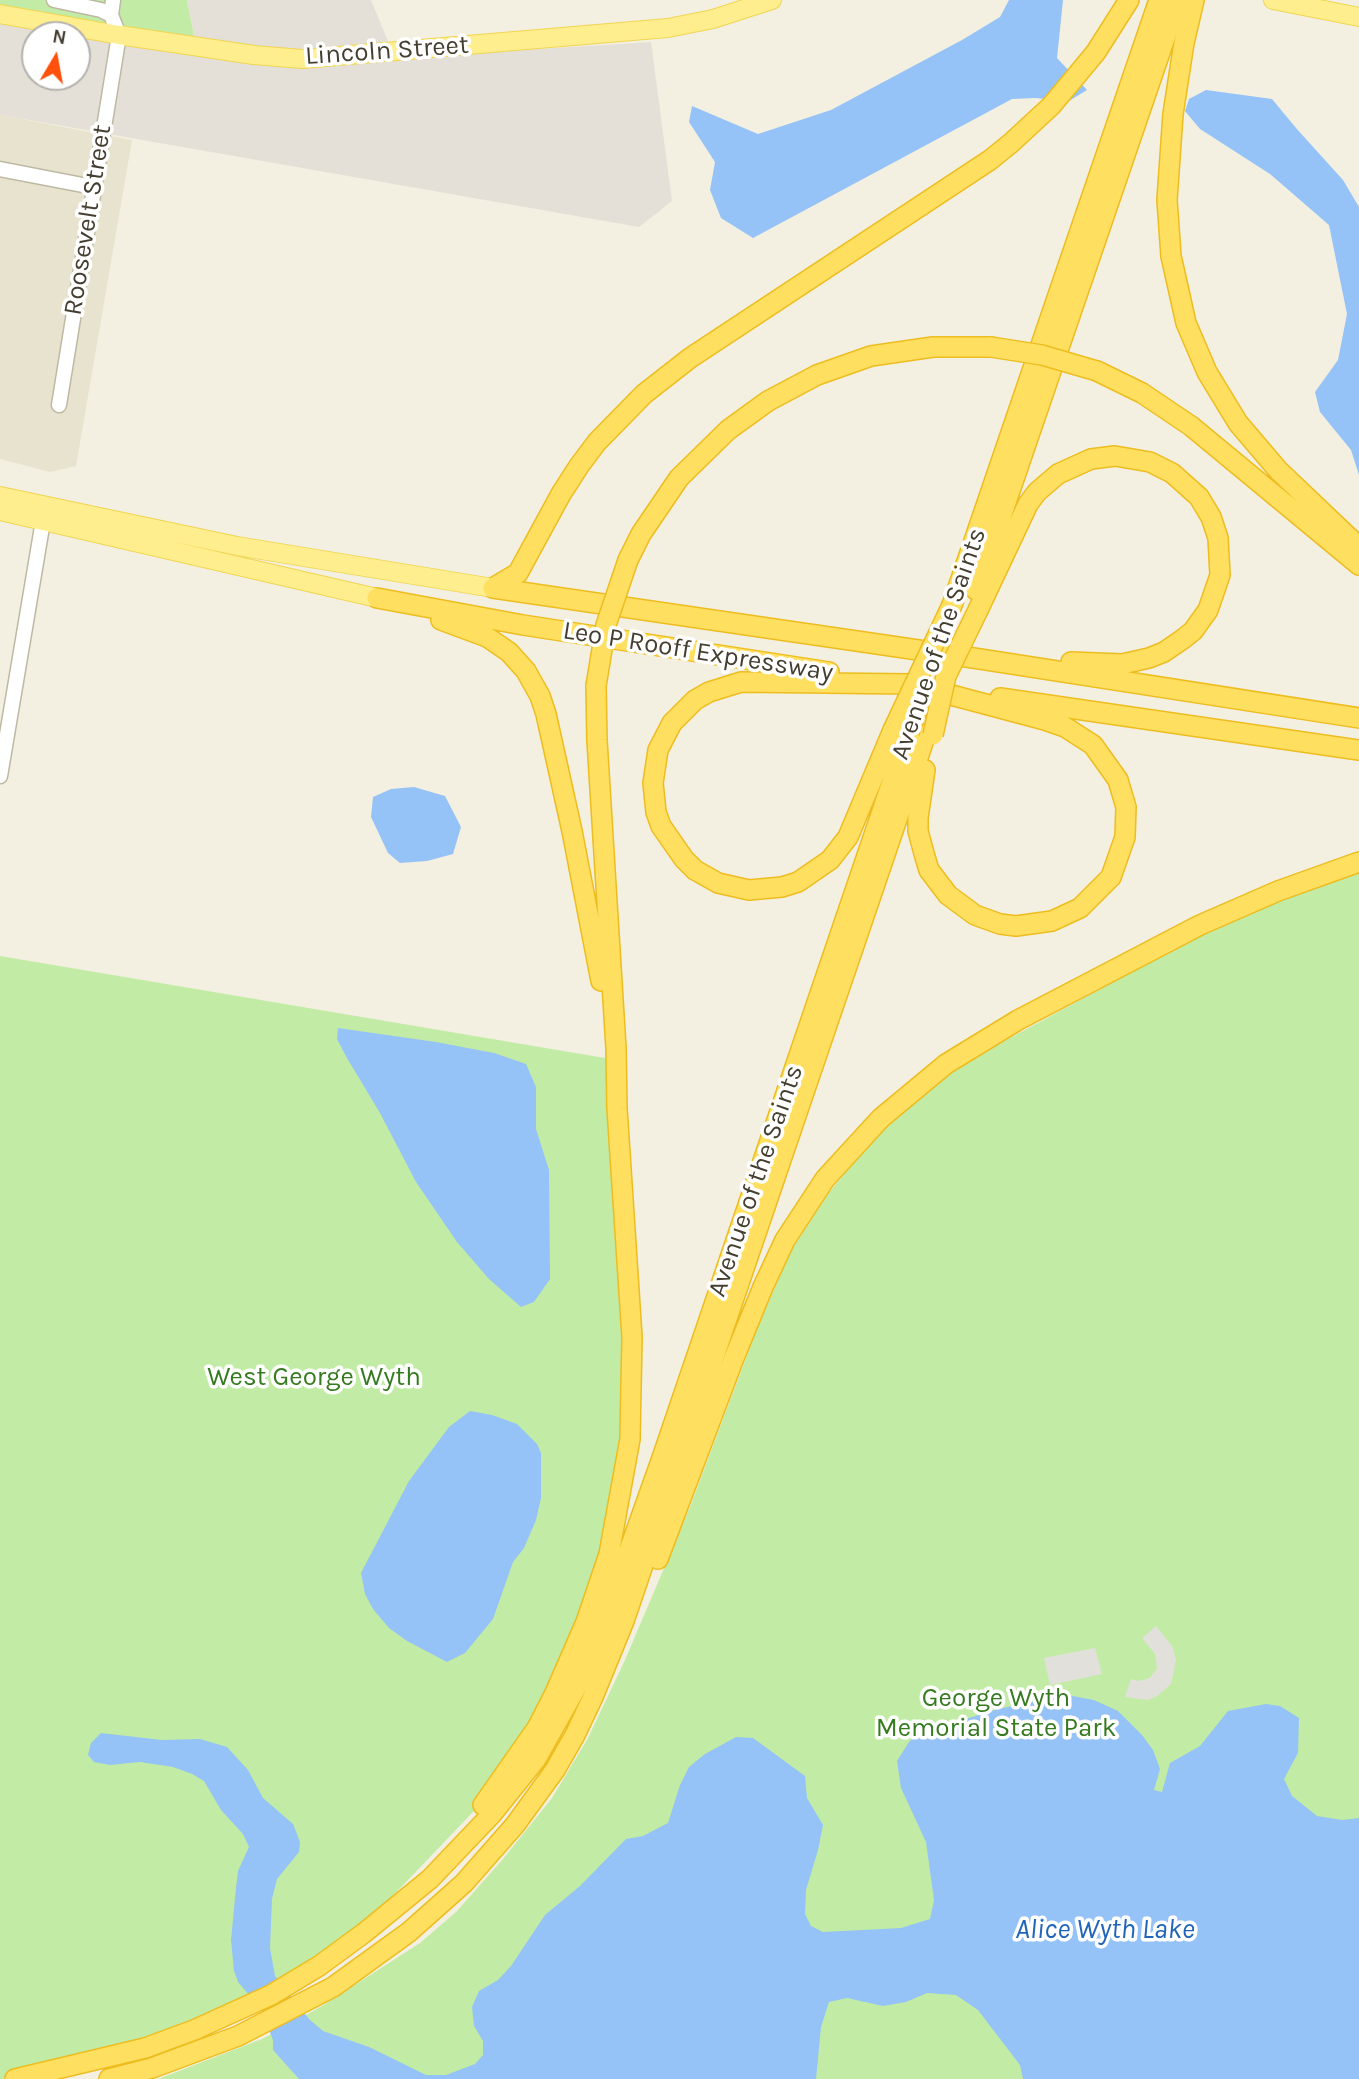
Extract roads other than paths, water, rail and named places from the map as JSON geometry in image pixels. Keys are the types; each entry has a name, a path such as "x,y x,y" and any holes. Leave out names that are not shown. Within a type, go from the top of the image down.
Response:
{"highway":[{"path":"493,588 517,573 579,466 597,442 644,394 682,363 989,160 1051,106 1096,52 1129,0"},
{"name":"Avenue of the Saints","path":"109,2079 152,2068 238,2036 333,1987 409,1932 464,1883 515,1825 555,1770 593,1697 624,1622 915,733 946,676 1095,213 1159,0"},
{"name":"Avenue of the Saints","path":"1095,213 1178,0"},
{"path":"1194,0 1173,114 1167,200 1171,256 1186,323 1207,372 1244,431 1278,470 1292,497 1359,565"},
{"path":"430,1879 537,1728 571,1658 609,1554 626,1464 633,1374 596,686 606,625 628,560 641,534 679,478 728,430 768,401 817,375 871,356 933,347 991,347 1051,357 1097,371 1160,404 1359,547"},
{"path":"967,607 1028,504 1047,483 1079,463 1115,456 1140,460 1162,468 1182,481 1199,497 1215,528 1220,575 1213,599 1193,631 1164,652 1138,662 1122,664 980,659"},
{"name":"Leo P Rooff Expressway","path":"493,588 1359,718"},
{"path":"377,598 487,637 518,661 540,696 558,766 593,937 617,1108"},
{"name":"Leo P Rooff Expressway","path":"377,598 523,625 1359,750"},
{"name":"Avenue of the Saints","path":"15,2079 145,2048 194,2030 271,1994 319,1966 430,1879 491,1815 536,1759 571,1698 593,1650 915,733 967,607"},
{"path":"741,682 910,684 1055,723 1093,745 1118,780 1126,807 1125,837 1111,877 1102,888 1069,915 1052,921 1016,926 1000,924 975,915 948,895 929,870 918,831 915,733 848,837 830,860 798,883 749,890 718,883 695,870 674,848 656,812 653,783 658,750 672,723 695,700 709,692 741,682"},
{"path":"555,1770 592,1714 626,1639 763,1287 785,1240 825,1178 904,1096 967,1049 1200,925 1251,902 1359,862"}],"main road":[{"name":"Lincoln Street","path":"0,14 119,35 278,58 335,58 668,28 713,19 772,0"},
{"path":"1273,0 1359,17"},
{"path":"0,496 46,514"},
{"path":"0,512 46,514"},
{"name":"Leo P Rooff Expressway","path":"46,514 493,588"},
{"name":"Leo P Rooff Expressway","path":"46,514 377,598"}],"street":[{"path":"54,0 101,10 112,7 119,35"},
{"name":"Roosevelt Street","path":"58,405 119,35"},
{"path":"0,169 93,187"},
{"path":"0,776 46,514"}],"water":[{"path":"1009,0 1063,0 1057,58 1087,90 1069,101 1012,99 753,238 721,218 710,190 715,162 689,122 692,106 758,134 831,110 1000,17"},
{"path":"1206,90 1272,99 1343,180 1359,207 1359,475 1351,450 1320,412 1315,392 1338,360 1347,314 1329,225 1270,174 1200,129 1185,111 1189,99"},
{"path":"414,787 445,796 461,827 453,854 427,861 400,863 388,853 371,817 373,797 391,789"},
{"path":"338,1028 494,1053 526,1064 536,1087 536,1129 549,1170 550,1279 534,1302 521,1307 489,1279 457,1242 416,1182 347,1058 337,1039"},
{"path":"470,1411 517,1424 537,1444 541,1453 541,1498 536,1520 524,1548 513,1562 493,1619 465,1653 447,1662 407,1641 389,1628 373,1609 365,1594 361,1573 409,1481 449,1427"},
{"name":"Alice Wyth Lake","path":"1067,1695 1094,1700 1118,1711 1142,1735 1153,1750 1160,1769 1154,1790 1162,1792 1170,1763 1200,1746 1228,1711 1266,1704 1280,1706 1299,1718 1298,1753 1284,1779 1292,1796 1317,1816 1342,1820 1359,1818 1359,2079 1023,2079 1020,2065 978,2010 956,1995 927,1993 906,2002 883,2006 847,1998 829,2002 821,2027 816,2079 299,2079 273,2050 273,2040 261,2009 238,1982 234,1971 231,1940 238,1871 249,1847 243,1834 221,1810 204,1781 192,1774 173,1767 140,1762 110,1765 94,1762 88,1755 91,1743 101,1733 162,1740 200,1739 227,1747 248,1770 263,1798 293,1824 300,1842 299,1852 277,1879 272,1899 270,1948 275,1976 309,2019 323,2031 369,2047 426,2075 446,2075 475,2064 483,2055 483,2041 474,2026 472,2007 479,1991 498,1980 511,1966 545,1915 580,1886 626,1839 643,1836 668,1823 680,1785 689,1767 705,1754 736,1737 753,1738 805,1776 807,1798 823,1825 806,1890 805,1914 811,1926 823,1932 901,1928 930,1919 934,1900 926,1842 901,1788 897,1761 909,1742 918,1734 998,1709"}],"park label":[{"name":"West George Wyth","path":"314,1378"},
{"name":"George Wyth Memorial State Park","path":"996,1714"}]}
